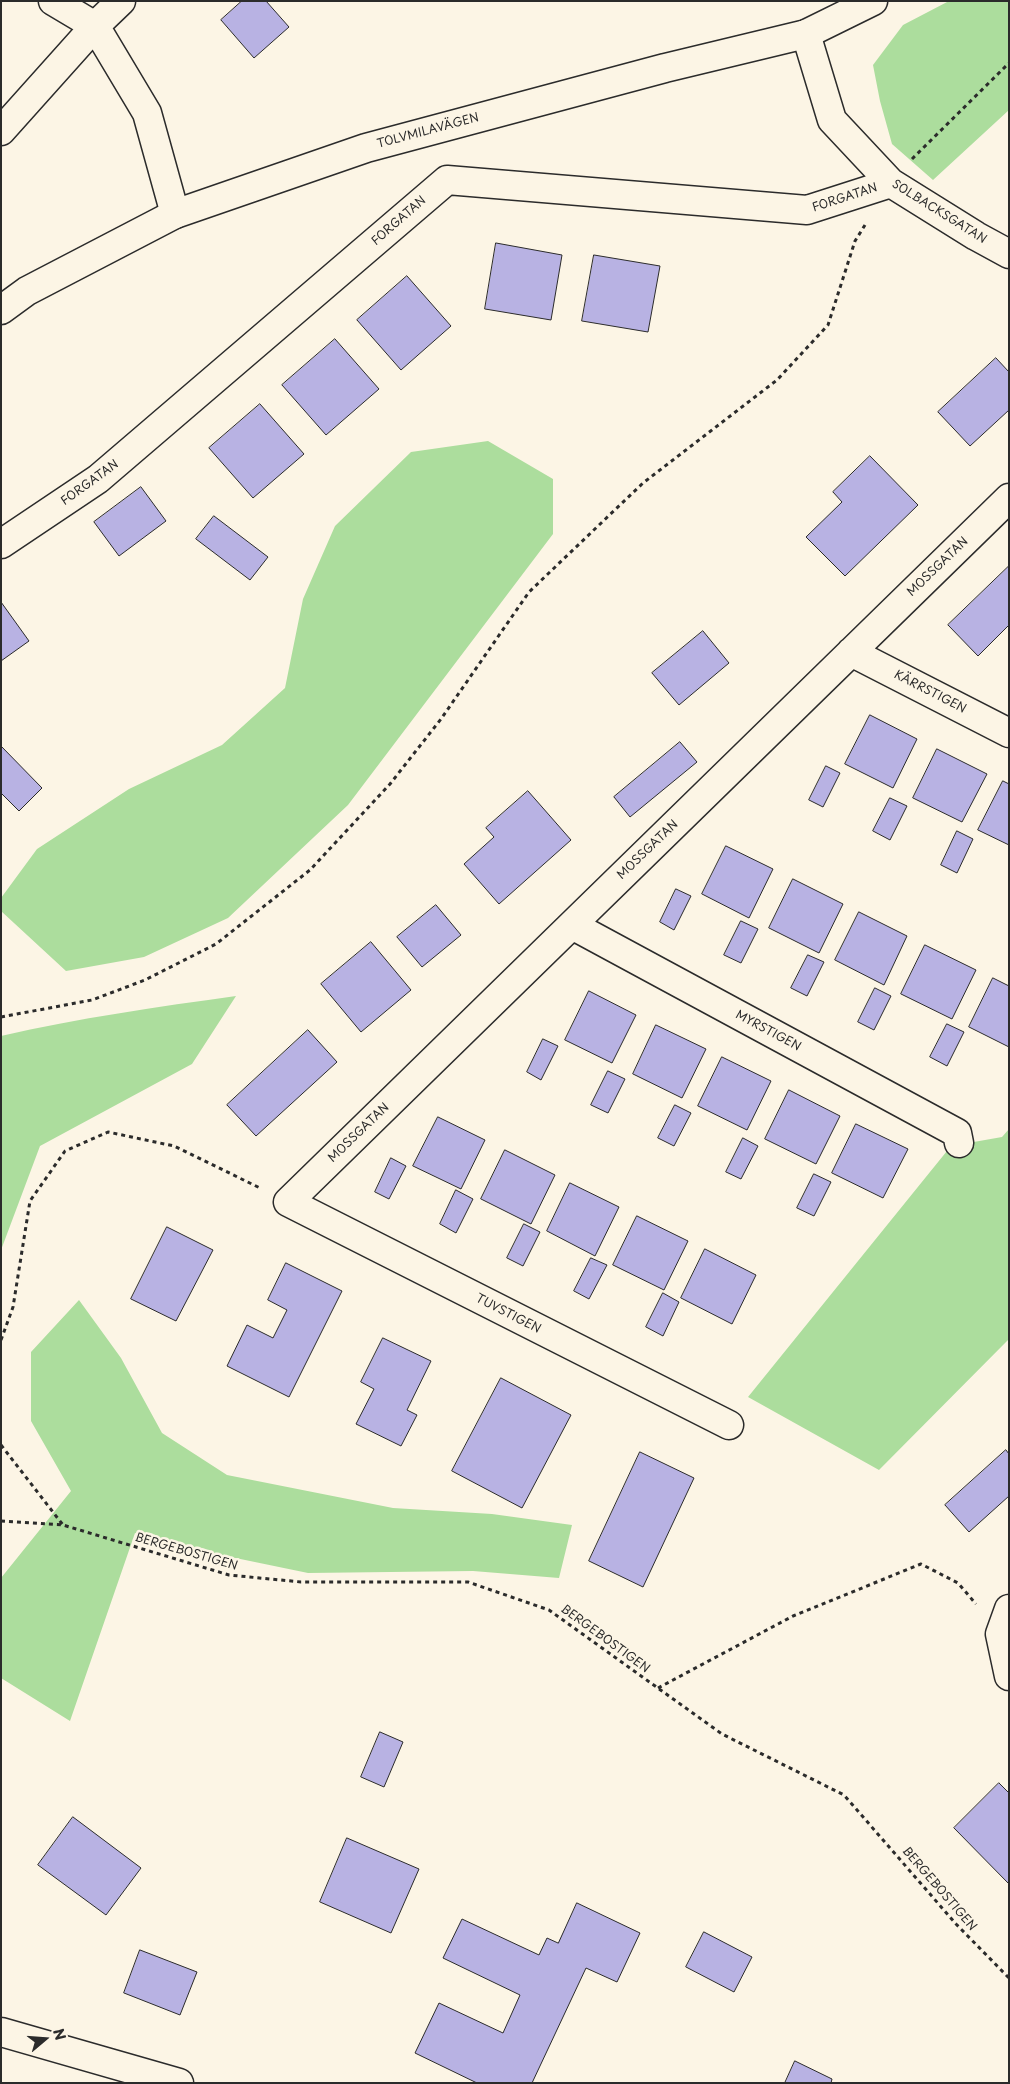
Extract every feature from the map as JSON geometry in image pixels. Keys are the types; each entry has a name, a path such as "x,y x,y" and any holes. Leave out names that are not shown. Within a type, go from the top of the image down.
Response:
{"street":[{"path":"53,1 95,26 147,113 175,214"},
{"path":"1,131 95,26 121,1"},
{"name":"TOLVMILAVÄGEN","path":"1,310 27,291 175,214 366,148 665,68 806,34 873,1"},
{"name":"SOLBACKSGATAN","path":"806,34 832,120 891,183 976,236 1009,254"},
{"name":"FORGATAN","path":"1,544 98,479 447,180 807,210 891,183"},
{"name":"MOSSGATAN","path":"288,1202 1009,498"},
{"name":"KÄRRSTIGEN","path":"852,652 1009,733"},
{"name":"MYRSTIGEN","path":"572,925 957,1134 959,1143"},
{"name":"TUVSTIGEN","path":"288,1202 729,1425"},
{"path":"1009,1609 1000,1634 1009,1676"},
{"path":"1,2032 179,2083"}],"path":[{"path":"891,183 1009,63"},
{"path":"1,1017 92,1000 145,980 216,944 310,870 390,784 441,719 529,592 643,483 777,380 828,325 855,241 865,224"},
{"path":"1,1340 13,1307 30,1201 65,1151 108,1132 174,1146 288,1202"},
{"path":"1,1444 63,1526"},
{"name":"BERGEBOSTIGEN","path":"1,1521 63,1526 228,1575 300,1582 468,1582 549,1610 722,1734 844,1795 956,1924 1009,1978"},
{"path":"658,1688 793,1616 921,1564 958,1583 1000,1634"}],"green space":[{"path":"949,1 1009,1 1009,110 933,180 892,144 880,101 873,65 903,25"},
{"path":"488,441 553,479 553,534 348,805 228,918 144,957 66,971 1,911 1,898 37,849 129,789 222,745 285,688 303,599 335,526 411,452"},
{"path":"236,996 192,1064 40,1146 1,1250 1,1036 89,1018"},
{"path":"1009,1129 1009,1339 879,1470 748,1397 951,1146 1002,1137"},
{"path":"79,1300 121,1358 162,1433 227,1475 393,1508 492,1514 572,1525 559,1578 473,1571 308,1573 221,1555 135,1533 70,1721 1,1678 1,1578 71,1491 31,1421 31,1352"}],"building":[{"path":"242,1 266,1 289,27 254,58 221,20"},
{"path":"496,243 562,255 551,320 485,309"},
{"path":"594,255 660,266 648,332 582,321"},
{"path":"407,276 451,326 401,370 357,320"},
{"path":"335,339 379,389 326,435 282,385"},
{"path":"996,358 1009,372 1009,410 970,446 938,412"},
{"path":"260,404 304,454 253,498 209,448"},
{"path":"870,456 918,505 845,576 806,537 842,502 833,492"},
{"path":"141,487 166,521 119,556 94,522"},
{"path":"214,516 268,557 250,580 196,539"},
{"path":"1009,566 1009,625 978,656 948,625"},
{"path":"1,602 29,641 1,661"},
{"path":"703,631 729,663 679,705 652,673"},
{"path":"870,715 917,739 893,788 845,764"},
{"path":"680,742 697,762 630,817 614,797"},
{"path":"1,746 42,788 19,811 1,793"},
{"path":"937,749 987,774 962,822 913,798"},
{"path":"826,766 840,773 823,807 809,800"},
{"path":"1003,781 1009,784 1009,845 978,830"},
{"path":"528,791 571,840 499,904 464,864 494,837 486,828"},
{"path":"890,798 907,806 890,840 873,831"},
{"path":"957,831 973,839 957,873 941,865"},
{"path":"726,846 773,869 749,918 702,894"},
{"path":"793,879 843,904 819,953 769,928"},
{"path":"676,889 691,896 674,930 660,922"},
{"path":"436,905 461,935 422,967 397,937"},
{"path":"859,912 907,936 884,985 835,960"},
{"path":"741,921 758,929 741,963 724,955"},
{"path":"371,942 411,990 361,1032 321,984"},
{"path":"925,945 976,970 952,1019 901,994"},
{"path":"808,955 824,962 807,996 791,988"},
{"path":"993,978 1009,986 1009,1047 969,1027"},
{"path":"875,988 891,996 874,1030 858,1022"},
{"path":"589,991 636,1015 612,1063 565,1040"},
{"path":"947,1024 964,1032 947,1066 930,1057"},
{"path":"656,1025 706,1049 682,1098 633,1074"},
{"path":"308,1030 337,1062 256,1136 227,1105"},
{"path":"543,1039 558,1046 541,1080 527,1072"},
{"path":"722,1057 771,1081 747,1130 698,1106"},
{"path":"608,1071 625,1079 608,1113 591,1105"},
{"path":"789,1090 840,1116 816,1164 765,1139"},
{"path":"675,1105 691,1113 674,1146 658,1138"},
{"path":"438,1117 485,1140 461,1189 413,1166"},
{"path":"856,1124 908,1149 883,1198 832,1173"},
{"path":"743,1138 758,1146 741,1179 726,1172"},
{"path":"505,1150 555,1175 531,1224 481,1199"},
{"path":"391,1158 406,1166 389,1199 375,1192"},
{"path":"814,1174 831,1182 814,1216 797,1208"},
{"path":"570,1183 619,1207 595,1256 547,1231"},
{"path":"456,1190 473,1199 456,1233 440,1224"},
{"path":"637,1216 688,1241 664,1290 613,1265"},
{"path":"524,1224 540,1232 523,1266 507,1258"},
{"path":"167,1227 213,1250 176,1321 131,1299"},
{"path":"705,1249 756,1275 732,1324 681,1298"},
{"path":"591,1258 607,1265 589,1299 574,1291"},
{"path":"286,1263 342,1291 289,1397 227,1366 247,1325 273,1338 287,1310 268,1300"},
{"path":"663,1293 679,1302 663,1336 646,1327"},
{"path":"383,1338 431,1361 407,1410 417,1415 401,1446 356,1424 374,1389 361,1382"},
{"path":"501,1378 571,1415 522,1508 452,1471"},
{"path":"1006,1450 1009,1454 1009,1496 969,1532 945,1505"},
{"path":"640,1452 694,1478 643,1587 589,1561"},
{"path":"380,1732 403,1742 384,1787 361,1777"},
{"path":"999,1783 1009,1793 1009,1884 954,1828"},
{"path":"73,1817 141,1868 106,1915 38,1865"},
{"path":"347,1838 419,1869 391,1933 320,1902"},
{"path":"577,1903 640,1933 617,1982 586,1968 532,2083 477,2083 415,2053 439,2003 503,2033 520,1995 443,1958 462,1919 539,1955 547,1938 558,1943"},
{"path":"704,1932 752,1957 734,1992 686,1967"},
{"path":"140,1950 197,1972 180,2015 124,1993"},
{"path":"795,2061 832,2079 831,2083 785,2083"}]}
